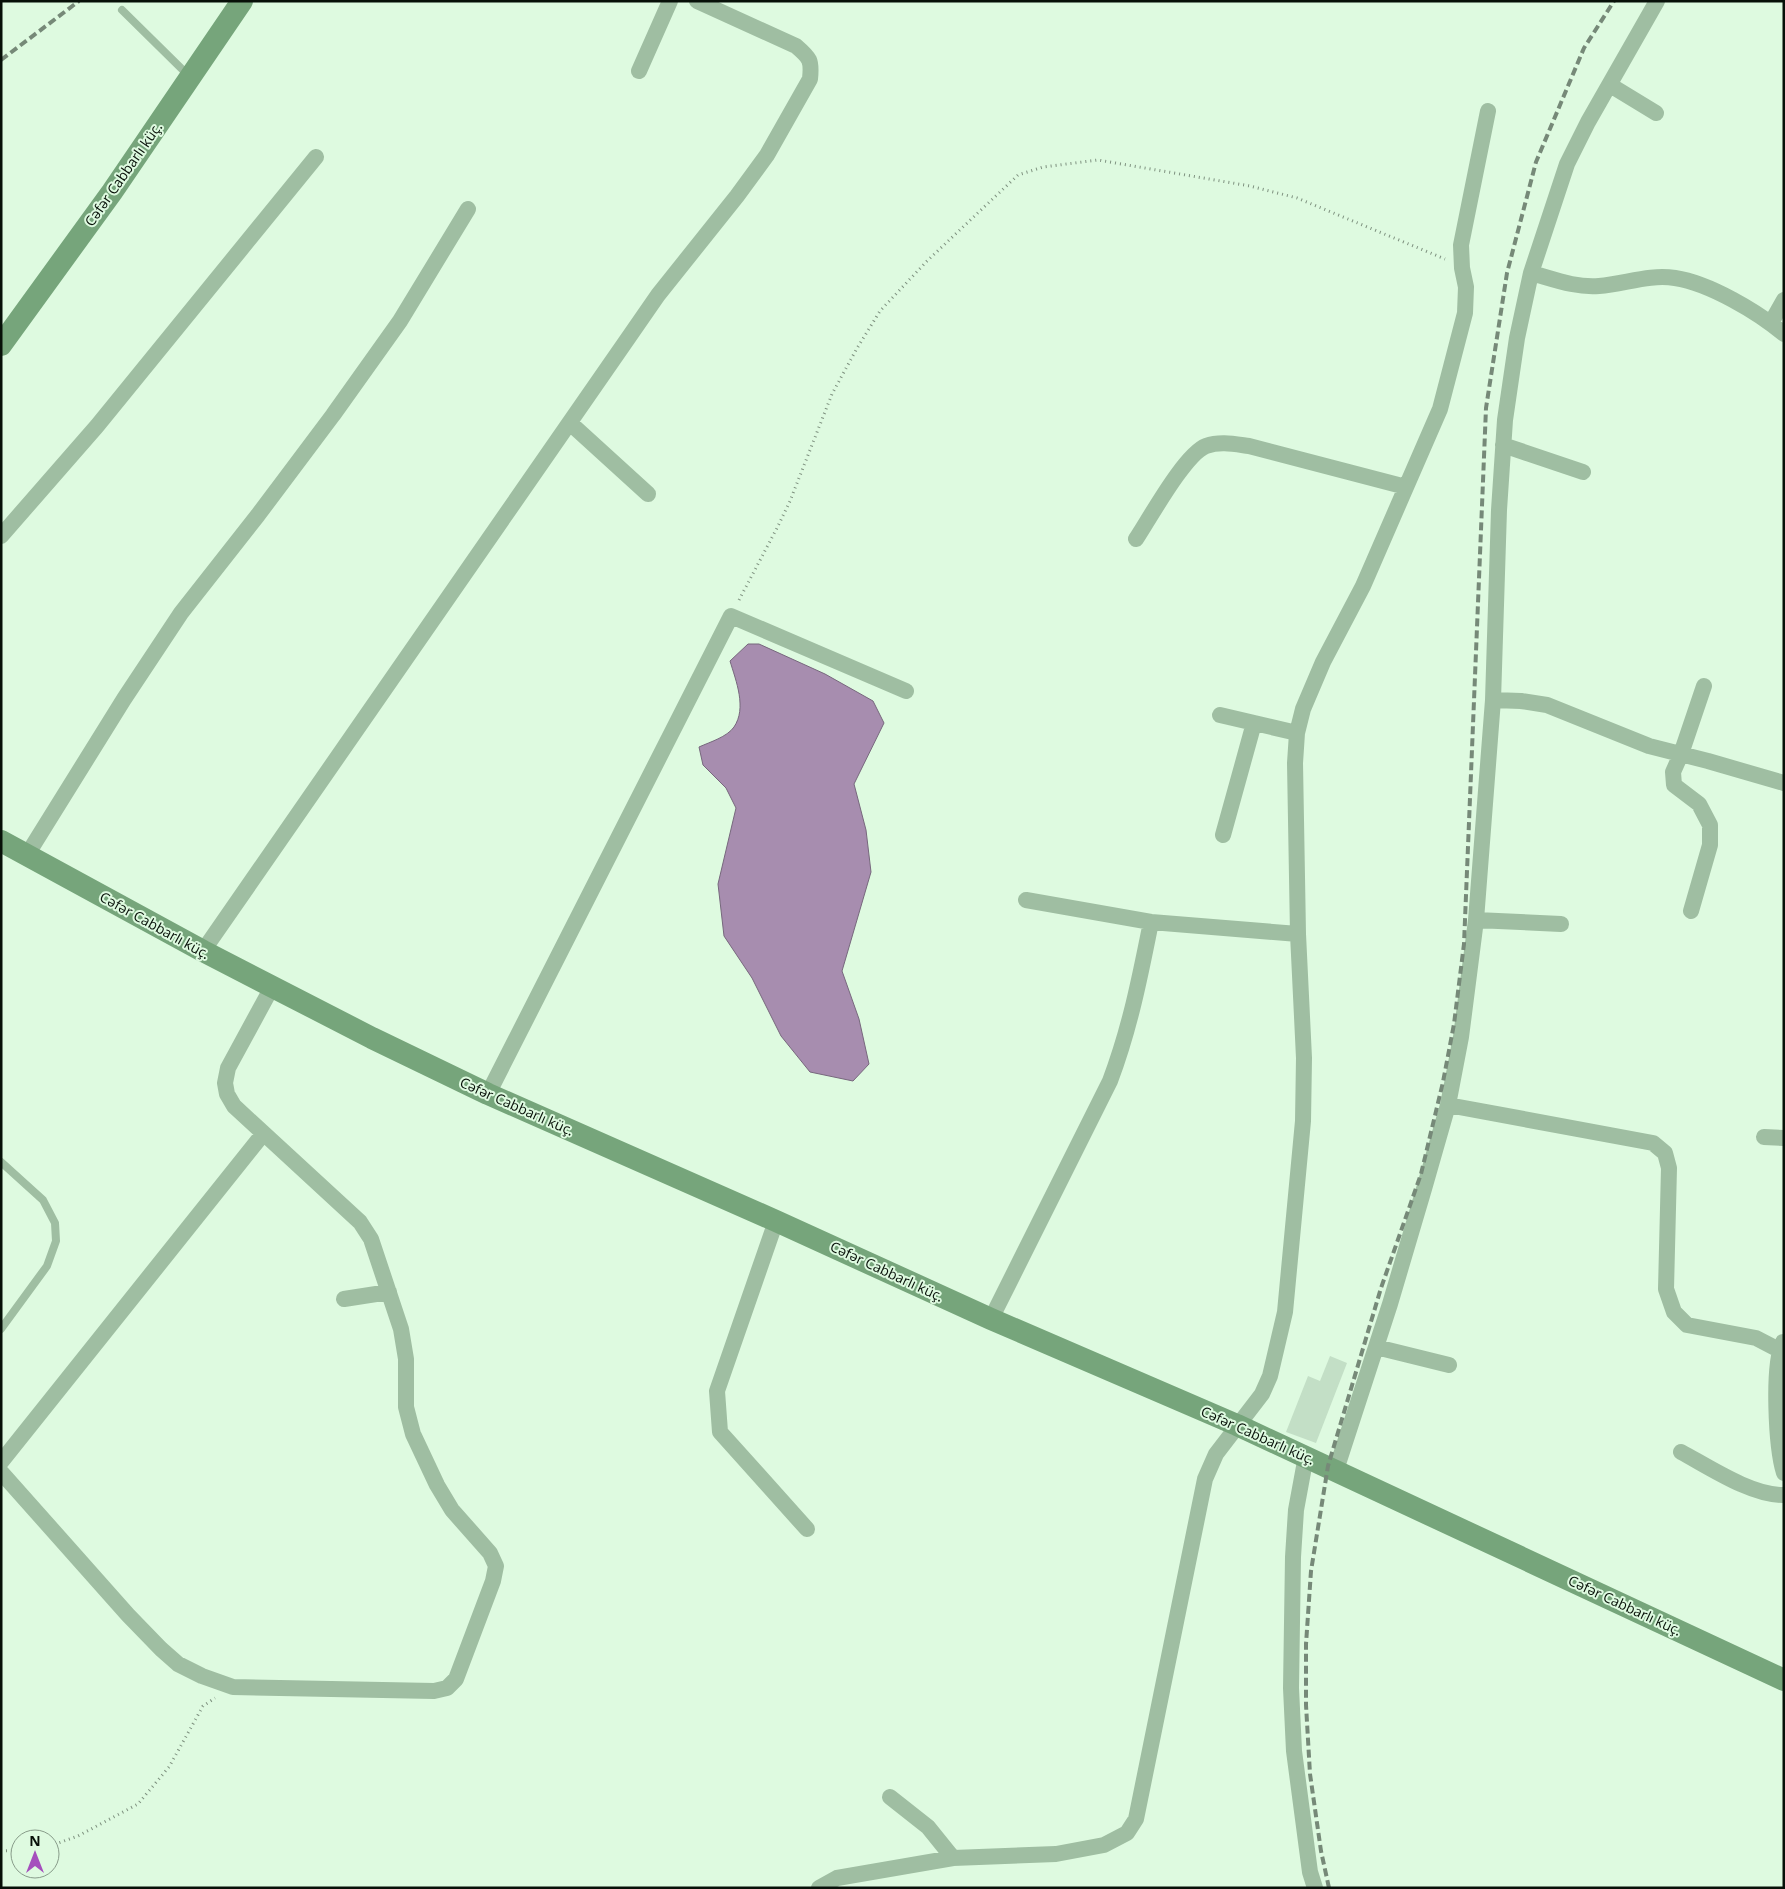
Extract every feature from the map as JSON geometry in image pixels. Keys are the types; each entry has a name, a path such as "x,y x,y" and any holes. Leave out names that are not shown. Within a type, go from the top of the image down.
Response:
{"street":[{"name":"Cəfər Cabbarlı küç.","path":"1,345 112,192 242,1"},
{"path":"639,71 670,1"},
{"path":"202,951 658,295 737,196 767,155 810,79 811,66 808,56 796,46 697,1"},
{"path":"1336,1470 1376,1347 1448,1105 1462,1037 1476,920 1493,700 1499,510 1505,420 1517,338 1531,273 1567,164 1588,122 1657,1"},
{"path":"1610,85 1656,112"},
{"path":"819,1888 837,1878 953,1858 1056,1854 1104,1845 1127,1833 1136,1819 1204,1479 1216,1454 1262,1394 1270,1376 1285,1312 1303,1121 1304,1058 1298,934 1295,763 1297,733 1303,709 1323,662 1363,586 1440,409 1465,313 1466,287 1462,268 1461,245 1488,111"},
{"path":"1,536 97,426 316,157"},
{"path":"27,855 124,699 181,612 321,430 400,321 468,209"},
{"path":"1531,273 1574,285 1599,286 1647,277 1675,278 1702,286 1740,304 1778,328 1784,300"},
{"path":"570,423 648,494"},
{"path":"1136,539 1189,458 1205,446 1222,442 1249,446 1406,487"},
{"path":"1503,445 1583,472"},
{"path":"488,1094 731,616 906,691"},
{"path":"1691,911 1710,845 1710,825 1699,804 1674,785 1672,772 1681,754 1704,686"},
{"path":"1493,700 1521,701 1547,705 1649,746 1784,783"},
{"path":"1220,715 1297,733"},
{"path":"1222,835 1254,723"},
{"name":"Cəfər Cabbarlı küç.","path":"1,841 272,988 488,1094 992,1319 1306,1456 1784,1680"},
{"path":"1026,900 1151,922 1298,934"},
{"path":"1476,920 1561,924"},
{"path":"992,1319 1110,1081 1124,1044 1135,1003 1151,922"},
{"path":"1,1472 161,1649 178,1664 202,1676 233,1687 434,1691 447,1688 456,1679 493,1581 496,1566 490,1553 452,1510 437,1485 413,1434 406,1407 406,1359 401,1329 371,1239 360,1222 263,1134 234,1106 227,1094 225,1083 228,1068 272,988"},
{"path":"1448,1105 1653,1143 1665,1153 1669,1168 1666,1289 1674,1312 1687,1325 1756,1338 1781,1345 1776,1382 1781,1465 1784,1473"},
{"path":"1,1462 263,1134"},
{"path":"1764,1137 1784,1138"},
{"path":"776,1221 717,1391 720,1432 806,1529"},
{"path":"344,1299 389,1292"},
{"path":"1376,1347 1449,1365"},
{"path":"1681,1452 1756,1491 1776,1496 1784,1495"},
{"path":"1306,1456 1296,1510 1293,1557 1291,1688 1294,1750 1310,1872 1314,1888"},
{"path":"890,1797 928,1827 953,1858"}],"lane":[{"path":"122,10 190,77"},
{"path":"1,1162 43,1200 55,1223 56,1241 47,1266 1,1329"}],"path":[{"path":"731,616 778,528 832,394 880,310 927,261 1018,175 1043,167 1098,160 1250,186 1297,198 1440,257 1462,268"},
{"path":"60,1842 78,1836 138,1804 169,1768 203,1706 233,1687"}],"shaded area":[{"path":"748,644 759,644 825,674 873,701 884,723 854,784 866,830 871,872 842,971 859,1019 869,1064 853,1081 810,1072 781,1036 752,978 724,936 718,884 736,808 726,788 703,765 699,747 727,734 738,720 740,711 739,694 730,661"}],"building":[{"path":"1330,1356 1347,1363 1316,1443 1286,1432 1308,1376 1320,1381"}],"railway":[{"path":"1,60 79,1"},
{"path":"1329,1888 1321,1851 1310,1774 1306,1705 1306,1644 1311,1571 1328,1466 1381,1288 1421,1174 1443,1082 1454,1024 1464,944 1486,408 1507,273 1536,162 1584,48 1614,1"}]}
